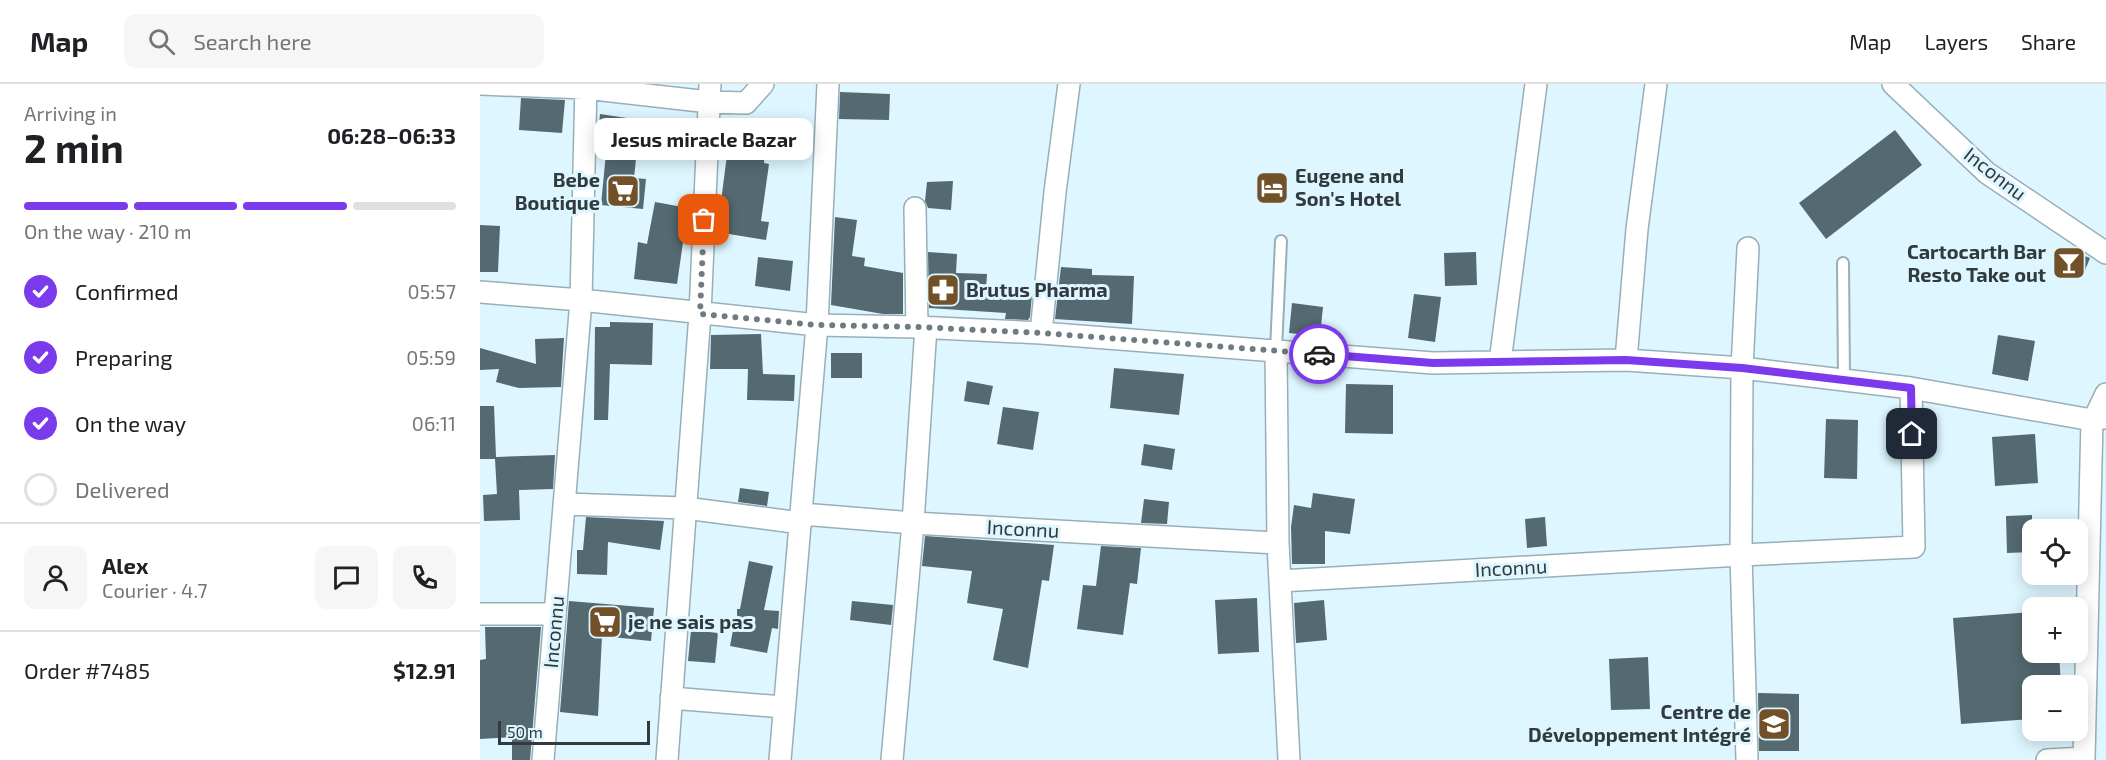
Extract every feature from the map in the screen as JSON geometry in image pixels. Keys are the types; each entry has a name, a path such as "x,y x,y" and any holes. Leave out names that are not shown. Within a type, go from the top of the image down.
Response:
{"street":[{"path":"480,84 585,86 709,93 746,103 763,84"},
{"path":"780,760 817,325 828,84"},
{"path":"1041,333 1055,192 1069,84"},
{"path":"1500,362 1536,84"},
{"path":"1626,360 1637,229 1656,84"},
{"name":"Inconnu","path":"1893,84 1987,173 2106,253"},
{"name":"Inconnu","path":"543,760 582,300 585,86"},
{"path":"667,760 700,314 709,93"},
{"path":"892,760 912,522 922,327 915,208"},
{"path":"1747,760 1741,555 1742,368 1749,248"},
{"path":"480,292 582,300 817,325 1041,333 1433,363 1626,360 1742,368 1911,388 2098,418"},
{"path":"1276,350 1278,543 1289,760"},
{"name":"Inconnu","path":"1281,581 1914,547 1911,388"},
{"path":"2047,760 2084,758 2098,491 2098,418 2106,394"},
{"name":"Inconnu","path":"564,504 685,508 801,518 912,522 1278,543"},
{"path":"480,614 555,614"},
{"path":"671,698 783,707"}],"lane":[{"path":"1276,350 1281,241"},
{"path":"1842,263 1844,380"}],"building":[{"path":"840,92 890,94 889,120 839,119"},
{"path":"521,98 565,100 562,133 519,130"},
{"path":"600,114 640,120 634,178 646,179 643,209 601,205 606,153 597,153"},
{"path":"1895,130 1922,165 1826,239 1799,203"},
{"path":"726,133 765,135 764,163 769,164 761,221 769,222 766,240 717,232 727,155 725,155"},
{"path":"953,181 951,210 928,208 925,201 927,182"},
{"path":"655,202 688,208 677,284 634,279 638,242 647,244"},
{"path":"835,217 857,220 852,256 865,258 864,266 903,273 903,314 883,314 831,305"},
{"path":"480,225 500,226 498,272 480,272"},
{"path":"2063,248 2090,258 2082,278 2056,268"},
{"path":"928,252 957,254 956,273 987,274 986,289 1032,294 1030,317 1028,320 1005,319 1006,313 929,308"},
{"path":"1476,252 1477,285 1445,286 1444,253"},
{"path":"758,257 793,261 790,291 755,286"},
{"path":"1061,267 1092,269 1092,275 1134,276 1132,324 1055,319"},
{"path":"1414,294 1441,297 1435,342 1408,338"},
{"path":"1292,303 1323,307 1320,336 1289,333"},
{"path":"610,322 653,323 652,365 610,364 608,420 594,420 595,327 610,327"},
{"path":"761,334 763,374 795,375 794,401 747,400 748,369 710,369 711,335"},
{"path":"1998,335 2035,341 2028,381 1992,374"},
{"path":"564,338 561,387 519,388 496,382 499,369 480,370 480,348 536,364 535,339"},
{"path":"831,353 862,353 862,378 831,378"},
{"path":"1114,368 1184,374 1179,415 1110,408"},
{"path":"967,381 993,386 989,405 964,401"},
{"path":"1346,384 1393,385 1393,434 1345,433"},
{"path":"480,406 494,406 496,457 555,455 553,489 519,490 520,520 484,521 483,495 497,494 495,459 480,459"},
{"path":"1003,407 1039,412 1033,450 997,444"},
{"path":"1826,419 1858,420 1857,479 1824,478"},
{"path":"2035,434 2038,483 1995,486 1992,437"},
{"path":"1144,444 1175,449 1172,470 1141,465"},
{"path":"740,488 769,492 767,506 738,502"},
{"path":"1313,493 1355,499 1350,534 1325,531 1325,564 1292,564 1291,527 1294,505 1311,508"},
{"path":"1144,499 1169,502 1167,524 1141,523"},
{"path":"2032,515 2032,519 2022,519 2022,552 2007,553 2006,516"},
{"path":"586,517 664,521 660,550 608,542 607,575 577,574 577,550 583,550"},
{"path":"1545,517 1547,546 1527,548 1525,519"},
{"path":"925,536 1054,545 1049,581 1042,580 1028,668 993,660 1003,609 967,603 972,571 922,566"},
{"path":"1101,546 1141,548 1137,584 1130,583 1123,635 1077,629 1083,585 1096,586"},
{"path":"749,561 773,566 764,610 779,611 778,629 772,628 767,653 730,646 733,630 737,631 737,609 740,609"},
{"path":"1257,598 1259,652 1218,654 1215,600"},
{"path":"1324,600 1327,640 1296,643 1294,603"},
{"path":"569,601 654,608 651,641 602,636 598,716 560,712"},
{"path":"852,601 893,605 891,625 850,620"},
{"path":"2022,613 2022,663 2060,663 2060,675 2022,675 2022,720 1961,724 1953,618"},
{"path":"485,627 541,627 530,760 512,760 512,737 480,739 480,660 486,659"},
{"path":"691,630 718,633 715,663 688,661"},
{"path":"1648,657 1650,709 1611,710 1609,659"},
{"path":"1758,693 1799,694 1799,751 1759,751"}],"way so far":[{"path":"704,220 700,314 817,325 1041,333 1319,354"}],"place":[{"name":"Eugene and Son's Hotel","path":"1272,188"},
{"name":"Bebe Boutique","path":"623,191"},
{"name":"Jesus miracle Bazar","path":"704,220"},
{"name":"Cartocarth Bar Resto Take out","path":"2069,263"},
{"name":"Brutus Pharma","path":"943,290"},
{"name":"je ne sais pas","path":"605,622"},
{"name":"Centre de Développement Intégré","path":"1774,724"}],"route":[{"path":"1319,354 1433,363 1626,360 1742,368 1911,388 1912,434"}]}
